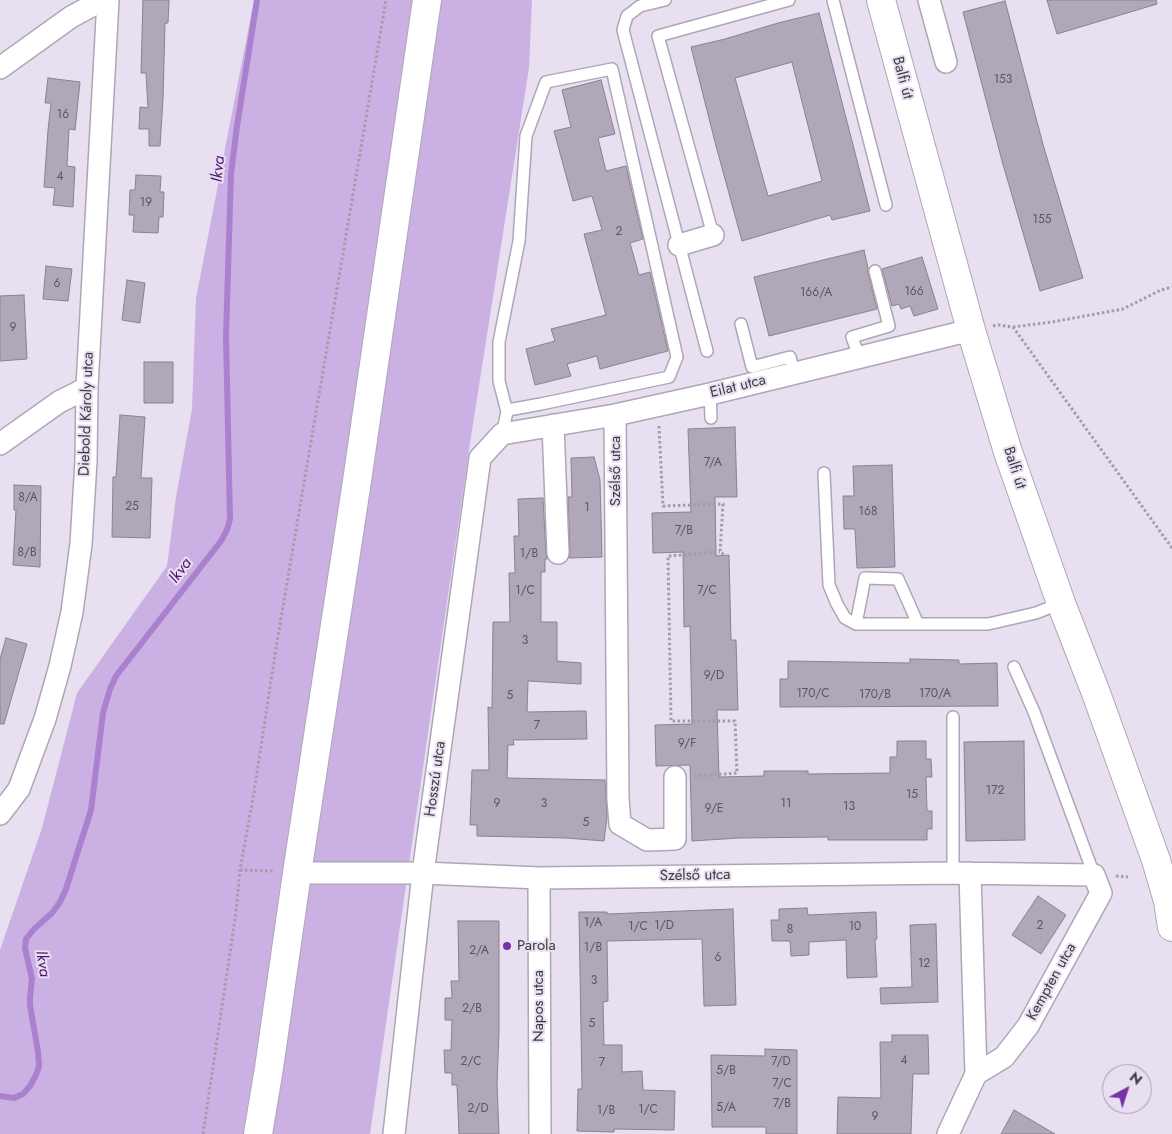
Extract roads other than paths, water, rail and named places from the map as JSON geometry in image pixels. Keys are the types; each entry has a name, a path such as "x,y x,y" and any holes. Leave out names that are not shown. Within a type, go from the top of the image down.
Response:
{"main road":[{"path":"258,1134 270,1068 297,872 359,471 427,0"},
{"name":"Balfi út","path":"880,0 971,330 1008,452 1061,603 1096,693 1149,841 1168,901 1172,927"}],"street":[{"path":"0,68 71,17 97,3 108,0"},
{"name":"Diebold Károly utca","path":"0,814 19,789 44,719 60,666 72,612 82,535 87,387 108,0"},
{"path":"929,0 946,62"},
{"path":"679,245 713,235"},
{"name":"Eilat utca","path":"502,434 615,415 710,394 971,330"},
{"path":"0,444 58,402 87,387"},
{"name":"Szélső utca","path":"615,415 618,799 620,824 647,840 675,839 675,777"},
{"path":"553,425 558,553"},
{"name":"Hosszú utca","path":"394,1134 423,873 480,458 502,434"},
{"name":"Szélső utca","path":"297,872 423,873 539,878 962,873 1094,875"},
{"path":"948,1134 976,1074 962,873"},
{"name":"Kempten utca","path":"976,1074 1004,1057 1028,1026 1101,893 1094,875"},
{"name":"Napos utca","path":"539,878 540,1134"}],"lane":[{"path":"665,0 640,6 627,16 623,30 707,350"},
{"path":"713,235 658,36 789,0"},
{"path":"833,0 886,205"},
{"path":"502,434 507,412 499,381 499,342 519,241 526,136 546,82 612,69 677,357 670,377 508,410 507,412"},
{"path":"860,357 852,336 889,326 875,271"},
{"path":"741,324 752,367 790,357 794,373"},
{"path":"710,394 711,418"},
{"path":"824,474 829,585 837,604 846,618 856,624 988,624 1036,613 1061,603"},
{"path":"856,624 865,578 898,579 918,624"},
{"path":"1014,667 1034,712 1094,875"},
{"path":"954,717 962,873"}],"waterway":[{"name":"Ikva","path":"0,1096 14,1098 23,1094 30,1086 39,1066 30,1005 32,979 25,948 26,939 52,913 66,889 91,810 103,713 110,689 116,676 221,541 230,519 226,336 231,174 257,0"}],"place":[{"name":"Parola","path":"507,946"}]}
